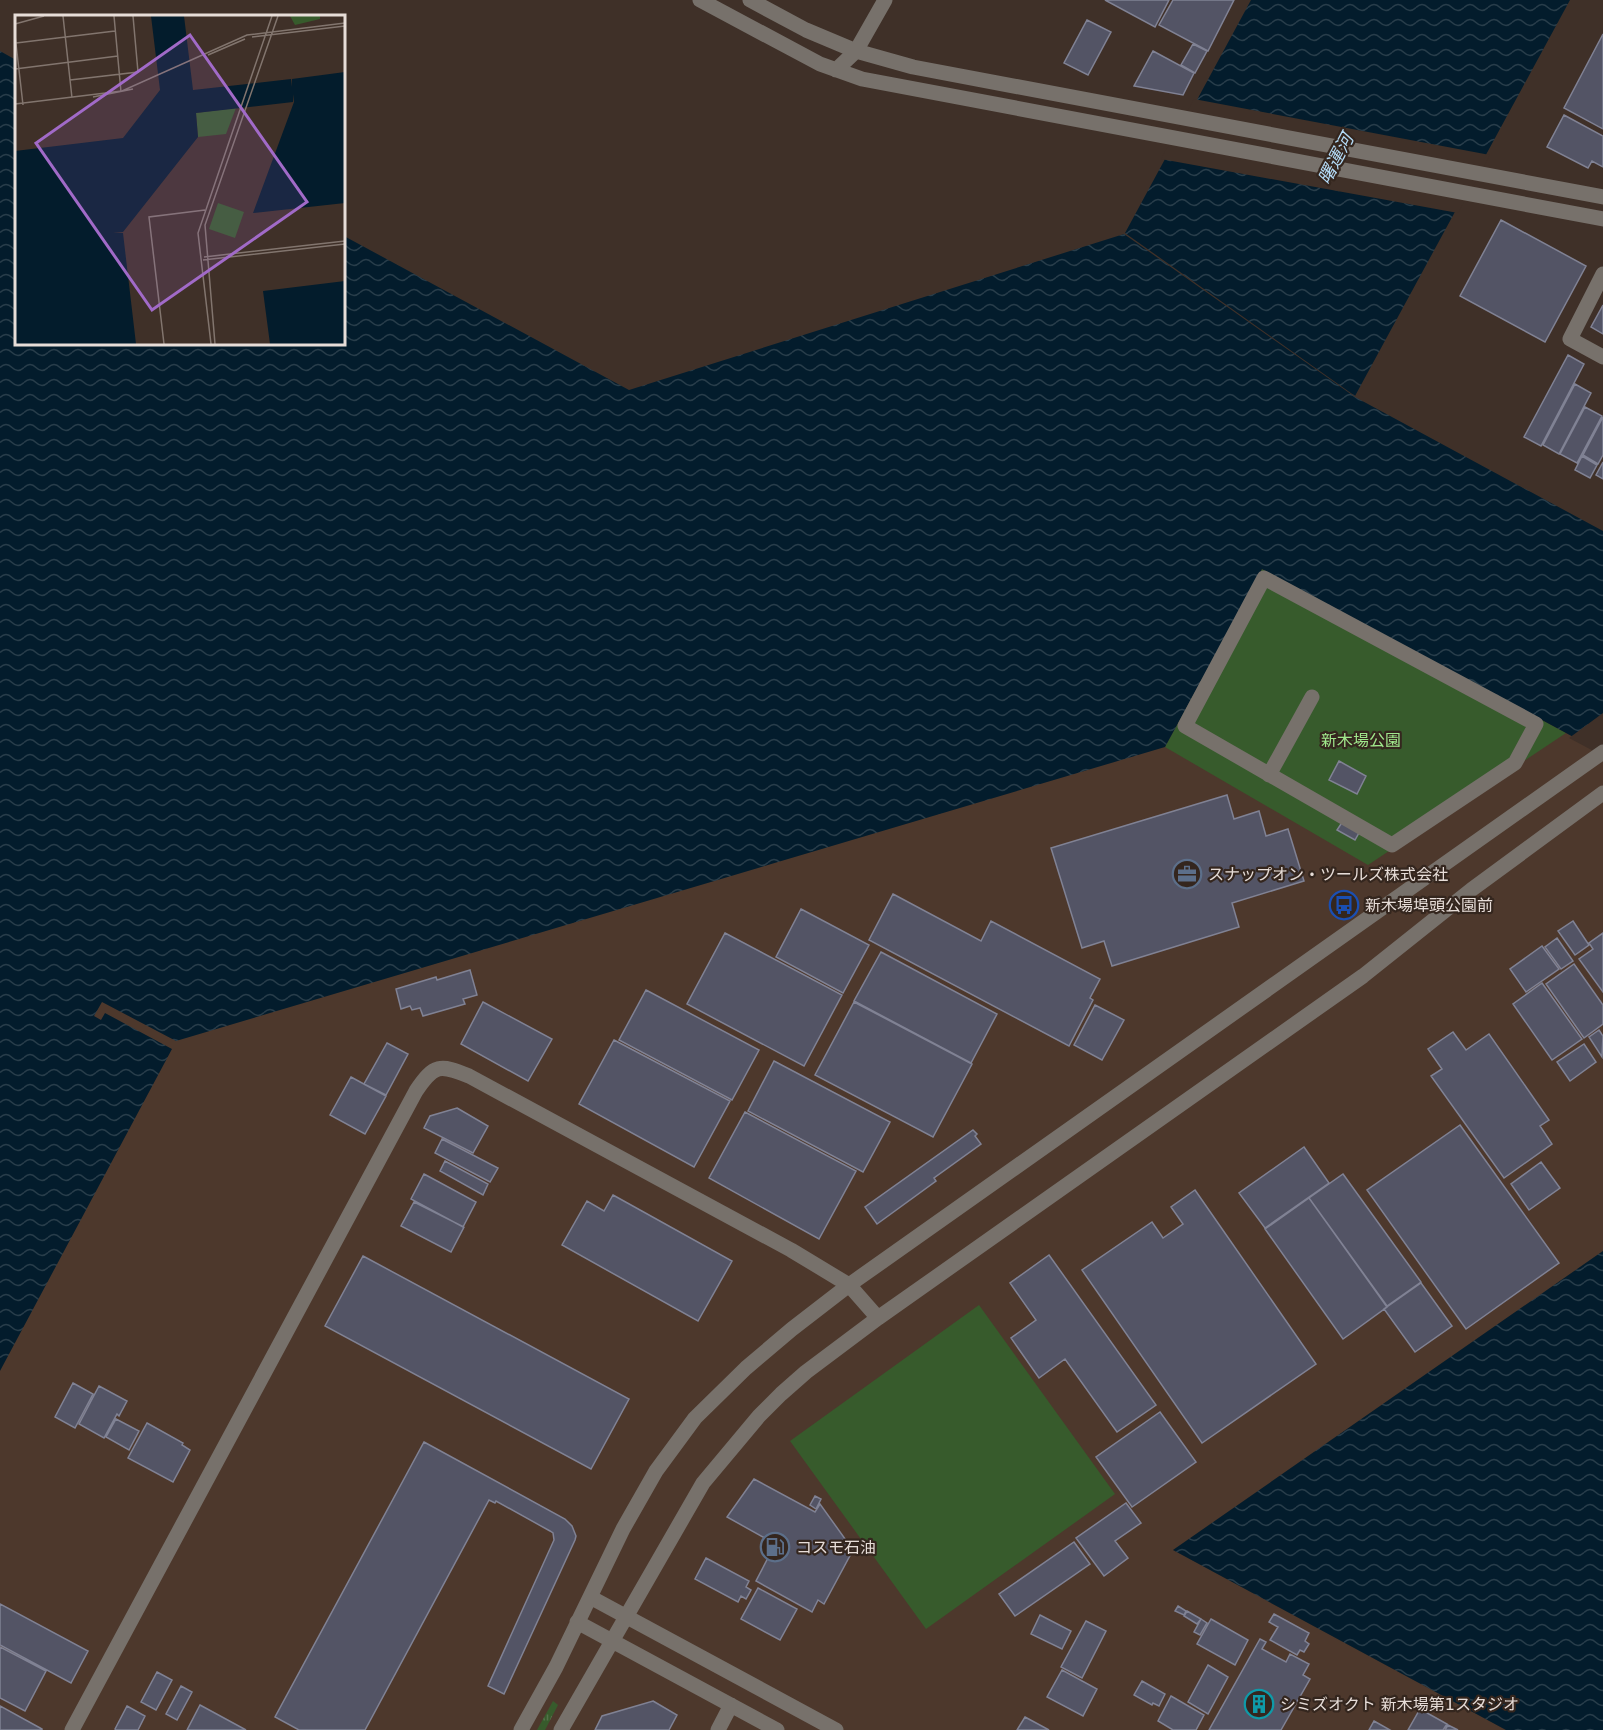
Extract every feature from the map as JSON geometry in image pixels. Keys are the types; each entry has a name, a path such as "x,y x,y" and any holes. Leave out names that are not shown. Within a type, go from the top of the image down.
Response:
{"street":[{"path":"700,0 820,64 862,79 1603,219"},
{"path":"750,0 806,30 856,51 913,67 1603,197"},
{"path":"836,70 856,51 885,0"},
{"path":"1603,274 1570,339 1603,357"},
{"path":"1264,578 1536,724 1515,762 1392,845 1269,775 1185,726 1264,578"},
{"path":"1269,775 1312,697"},
{"path":"521,1730 556,1667 623,1529 656,1471 695,1418 746,1368 849,1285 1603,752"},
{"path":"561,1730 703,1483 732,1447 781,1394 806,1372 878,1318 1364,976 1471,890 1603,793"},
{"path":"72,1730 416,1091 430,1071 446,1068 469,1076 791,1250 849,1285 878,1318"},
{"path":"590,1597 836,1730"},
{"path":"577,1622 777,1730"},
{"path":"718,1730 731,1705"}],"shaded area":[{"path":"1262,569 1603,753 1603,1251 1173,1550 1506,1730 0,1730 0,1369 105,1014 101,1021 93,1016 102,1001"}],"green space":[{"name":"新木場公園","path":"1262,569 1566,733 1368,865 1165,747"},
{"path":"979,1305 1115,1494 926,1629 790,1441"},
{"path":"553,1701 558,1705 545,1730 537,1730"}],"water":[{"name":"曙運河","path":"1251,0 1570,0 1355,396 1125,233"},
{"path":"0,51 15,59 15,345 345,345 345,237 629,390 1124,234 1355,397 1603,531 1603,753 1262,569 1165,747 176,1041 102,1002 94,1016 101,1020 105,1013 172,1049 0,1371"},
{"path":"1603,1251 1603,1730 1506,1730 1173,1550"}],"pier":[{"path":"1194,99 1490,155 1458,213 1161,159"},
{"path":"1603,713 1603,756 1569,738"}],"building":[{"path":"1105,0 1169,0 1155,27"},
{"path":"1173,0 1234,0 1208,51 1159,25"},
{"path":"1087,20 1111,32 1088,75 1064,63"},
{"path":"1603,34 1603,129 1564,108"},
{"path":"1193,44 1207,51 1195,73 1181,65"},
{"path":"1153,51 1194,73 1183,95 1134,86"},
{"path":"1564,115 1603,136 1603,167 1592,161 1588,168 1547,147"},
{"path":"1501,220 1586,266 1545,342 1460,296"},
{"path":"1603,305 1603,334 1591,327"},
{"path":"1568,355 1584,364 1541,446 1524,437"},
{"path":"1575,384 1591,393 1559,454 1543,445"},
{"path":"1585,407 1602,416 1577,463 1560,454"},
{"path":"1603,417 1603,455 1598,464 1583,455"},
{"path":"1582,456 1597,465 1590,478 1575,470"},
{"path":"1603,462 1603,479 1596,475"},
{"path":"1339,761 1366,776 1357,794 1329,780"},
{"path":"1227,795 1234,819 1259,811 1266,836 1288,829 1304,881 1232,903 1239,927 1112,966 1104,941 1082,948 1051,848"},
{"path":"1343,821 1360,831 1355,840 1337,830"},
{"path":"893,894 981,941 991,921 1100,979 1090,998 1093,1000 1069,1046 869,940"},
{"path":"801,909 869,945 843,993 776,957"},
{"path":"1573,921 1589,945 1575,955 1558,931"},
{"path":"725,933 842,995 804,1066 687,1004"},
{"path":"1603,933 1603,992 1579,959 1593,949 1589,943"},
{"path":"1557,938 1573,961 1561,969 1545,947"},
{"path":"1542,946 1559,969 1526,992 1510,969"},
{"path":"881,952 997,1014 971,1063 854,1001"},
{"path":"1574,964 1603,1005 1603,1024 1584,1038 1546,984"},
{"path":"470,970 477,995 463,999 465,1004 423,1016 420,1008 412,1010 410,1006 401,1009 396,989"},
{"path":"1542,983 1582,1039 1552,1060 1513,1004"},
{"path":"646,990 759,1050 732,1100 619,1040"},
{"path":"483,1002 552,1039 528,1081 461,1044"},
{"path":"854,1002 972,1064 933,1137 815,1075"},
{"path":"1095,1005 1124,1020 1102,1060 1074,1045"},
{"path":"1599,1030 1603,1036 1602,1057 1589,1037"},
{"path":"1453,1032 1466,1050 1489,1034 1549,1120 1540,1126 1552,1144 1504,1178 1431,1076 1442,1069 1428,1049"},
{"path":"614,1040 730,1101 694,1167 579,1104"},
{"path":"387,1043 408,1054 386,1095 364,1084"},
{"path":"1584,1044 1596,1062 1570,1081 1557,1062"},
{"path":"774,1061 890,1122 863,1172 748,1111"},
{"path":"351,1077 386,1096 365,1134 330,1115"},
{"path":"457,1108 488,1126 473,1153 424,1128 430,1116"},
{"path":"745,1112 856,1171 819,1239 709,1178"},
{"path":"1460,1125 1559,1263 1466,1329 1367,1190"},
{"path":"973,1130 981,1144 934,1178 936,1181 877,1224 865,1207"},
{"path":"442,1139 498,1168 490,1182 435,1153"},
{"path":"1304,1147 1329,1183 1265,1228 1239,1193"},
{"path":"445,1161 488,1184 483,1195 440,1171"},
{"path":"1541,1162 1560,1188 1529,1210 1511,1184"},
{"path":"424,1174 476,1202 463,1227 411,1199"},
{"path":"1343,1174 1421,1282 1387,1306 1309,1198"},
{"path":"1195,1190 1316,1364 1202,1443 1082,1270 1152,1222 1163,1238 1183,1224 1171,1207"},
{"path":"613,1195 732,1261 698,1321 562,1245 587,1201 604,1211"},
{"path":"1309,1198 1387,1307 1343,1339 1265,1229"},
{"path":"414,1202 464,1227 451,1252 401,1226"},
{"path":"1049,1255 1156,1405 1117,1432 1065,1359 1039,1378 1011,1338 1036,1320 1010,1283"},
{"path":"363,1256 629,1399 591,1469 325,1326"},
{"path":"1421,1283 1452,1326 1415,1352 1384,1309"},
{"path":"73,1383 93,1394 75,1428 55,1417"},
{"path":"99,1386 127,1401 104,1438 79,1424"},
{"path":"1160,1412 1196,1462 1132,1507 1096,1457"},
{"path":"116,1419 139,1431 129,1450 106,1437"},
{"path":"147,1423 183,1443 182,1445 190,1450 173,1482 128,1458"},
{"path":"424,1442 565,1519 572,1526 576,1536 575,1540 504,1694 488,1686 554,1540 553,1533 550,1531 496,1501 495,1503 489,1500 365,1730 299,1730 275,1717"},
{"path":"754,1479 815,1512 820,1504 853,1550 824,1604 818,1600 812,1612 756,1581 770,1554 776,1557 781,1547 727,1517"},
{"path":"815,1496 821,1499 816,1509 810,1505"},
{"path":"1126,1503 1141,1523 1115,1541 1128,1558 1104,1576 1076,1538"},
{"path":"1074,1542 1090,1564 1015,1616 999,1594"},
{"path":"706,1558 749,1581 746,1587 751,1590 746,1599 741,1596 738,1602 695,1579"},
{"path":"758,1588 797,1609 780,1640 741,1619"},
{"path":"0,1604 88,1651 71,1683 0,1645"},
{"path":"1178,1606 1186,1611 1184,1615 1175,1611"},
{"path":"1187,1611 1201,1619 1197,1624 1184,1616"},
{"path":"1274,1614 1309,1633 1305,1641 1309,1644 1304,1652 1300,1650 1297,1655 1270,1640 1278,1627 1269,1622"},
{"path":"1040,1615 1071,1631 1062,1649 1031,1634"},
{"path":"1201,1619 1207,1623 1200,1635 1194,1632"},
{"path":"1211,1619 1248,1640 1235,1665 1197,1644"},
{"path":"1086,1621 1106,1631 1082,1678 1061,1667"},
{"name":"シミズオクト 新木場第1スタジオ","path":"1260,1639 1266,1642 1262,1649 1286,1662 1290,1654 1309,1664 1303,1675 1310,1679 1281,1730 1209,1730"},
{"path":"0,1647 46,1671 25,1711 0,1698"},
{"path":"1208,1665 1228,1677 1208,1714 1188,1702"},
{"path":"1062,1670 1097,1689 1083,1716 1047,1697"},
{"path":"157,1672 172,1680 156,1710 141,1702"},
{"path":"1142,1681 1165,1694 1159,1706 1153,1703 1152,1705 1134,1695"},
{"path":"181,1686 192,1692 177,1720 166,1714"},
{"path":"1171,1696 1204,1715 1196,1730 1173,1730 1158,1721"},
{"path":"653,1701 677,1715 669,1730 595,1730 602,1716"},
{"path":"200,1705 246,1730 187,1730"},
{"path":"0,1706 42,1729 42,1730 0,1730"},
{"path":"127,1706 145,1716 138,1730 116,1730 115,1729"},
{"path":"1420,1709 1447,1724 1443,1730 1408,1730"},
{"path":"1025,1717 1049,1730 1017,1730"},
{"path":"1374,1721 1390,1730 1369,1730"},
{"path":"1448,1725 1458,1730 1445,1730"}],"place":[{"name":"スナップオン・ツールズ株式会社","path":"1187,874"},
{"name":"新木場埠頭公園前","path":"1344,905"},
{"name":"コスモ石油","path":"775,1547"},
{"name":"シミズオクト 新木場第1スタジオ","path":"1259,1704"}]}
